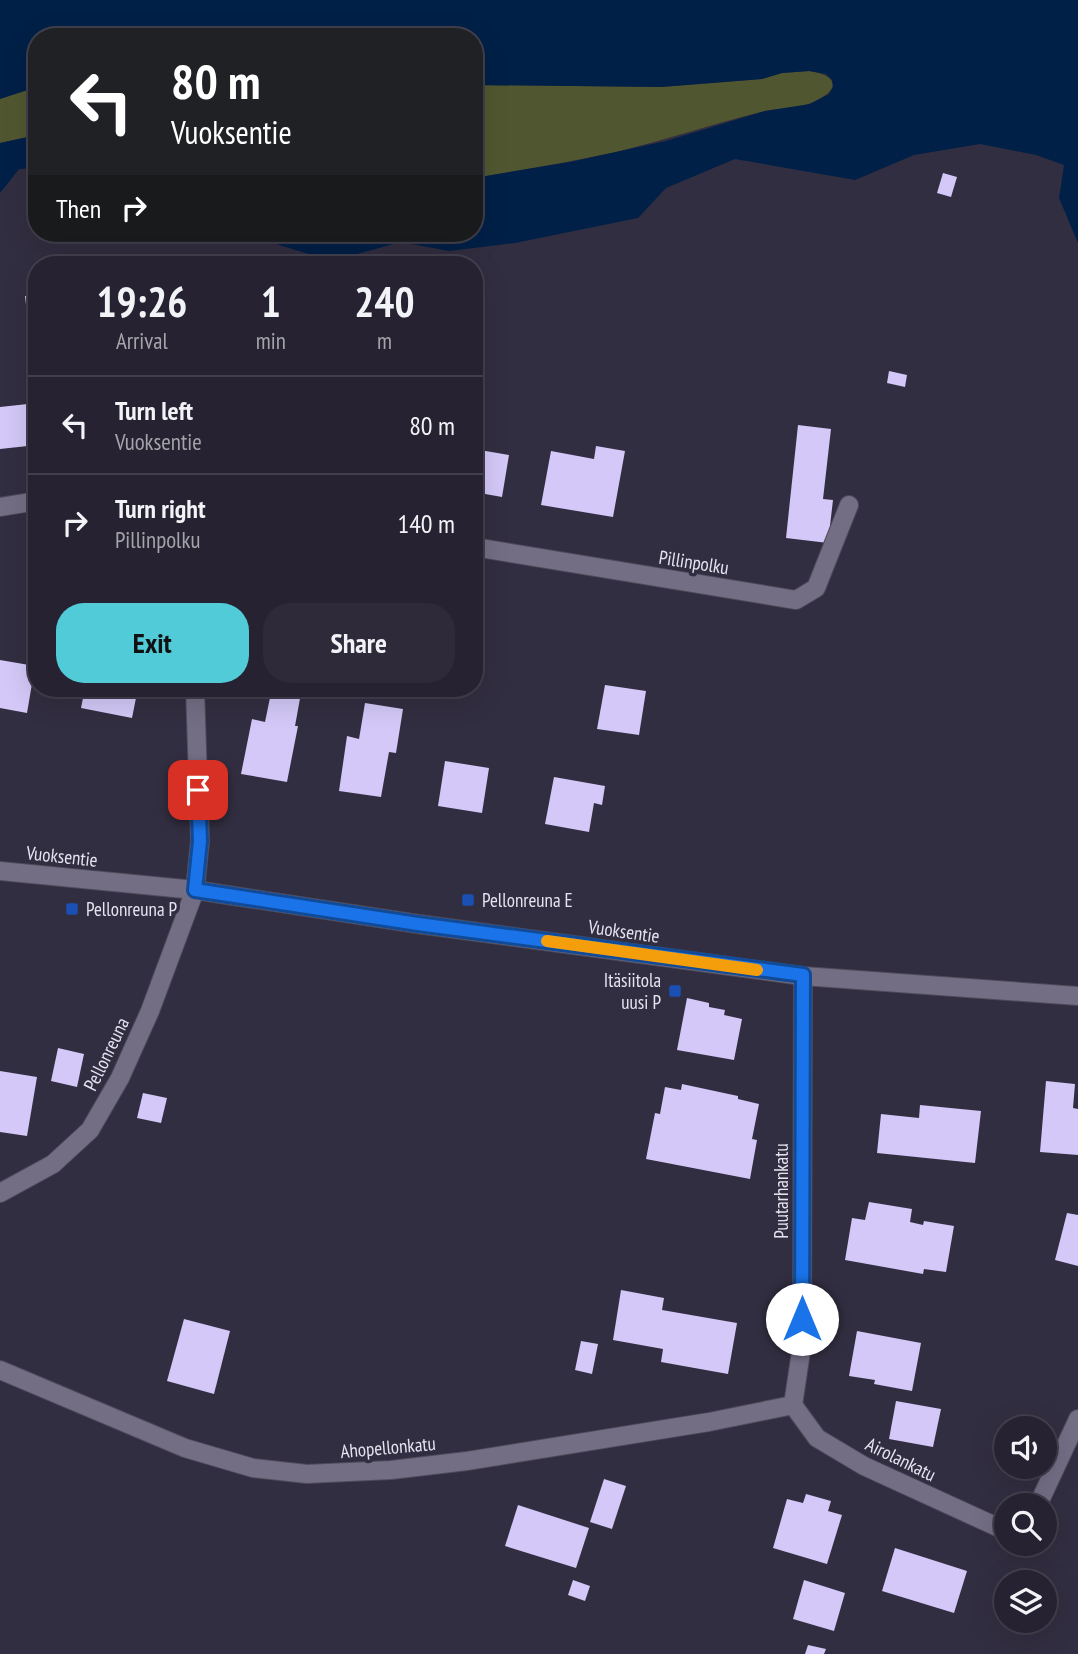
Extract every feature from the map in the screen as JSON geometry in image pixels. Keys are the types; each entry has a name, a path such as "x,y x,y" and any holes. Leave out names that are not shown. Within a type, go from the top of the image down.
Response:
{"street":[{"path":"0,507 28,502"},
{"name":"Pillinpolku","path":"483,548 796,600 816,588 849,505"},
{"path":"195,697 200,841 195,890"},
{"name":"Vuoksentie","path":"0,871 195,890 432,926 803,975 1078,996"},
{"name":"Pellonreuna","path":"0,1193 52,1164 90,1130 120,1078 150,1011 195,890"},
{"name":"Puutarhankatu","path":"793,1405 802,1345 803,975"},
{"name":"Ahopellonkatu","path":"0,1370 185,1448 253,1468 307,1474 391,1470 467,1461 709,1422 793,1405"},
{"name":"Airolankatu","path":"793,1405 817,1438 864,1466 994,1526"},
{"path":"1044,1493 1078,1419"}],"green space":[{"path":"782,73 819,73 831,80 832,88 808,104 765,111 616,152 483,176 483,85 661,87 762,79"},
{"path":"28,88 28,137 0,143 0,99"}],"water":[{"path":"0,0 1078,0 1078,243 1059,198 1064,165 1036,155 980,144 914,155 855,180 735,159 666,188 638,218 515,243 449,251 401,242 483,242 483,176 570,162 666,141 765,111 810,104 829,94 833,87 832,80 826,74 809,71 782,73 762,79 661,87 483,85 483,28 28,28 28,90 0,99"},
{"path":"28,137 28,168 19,169 0,193 0,143"},
{"path":"274,242 401,242 350,256 315,256"}],"building":[{"path":"943,173 957,177 951,197 937,193"},
{"path":"25,296 28,296 28,322"},
{"path":"889,371 907,375 905,387 887,383"},
{"path":"28,404 28,446 0,449 0,407"},
{"path":"798,425 831,429 823,499 833,500 828,543 786,538"},
{"path":"596,446 625,451 613,517 541,505 551,451 594,459"},
{"path":"483,451 509,455 502,497 483,494"},
{"path":"0,660 28,665 30,697 27,713 0,708"},
{"path":"605,685 646,691 639,735 597,729"},
{"path":"83,697 136,697 132,718 81,708"},
{"path":"270,697 300,697 295,726 298,726 287,782 241,774 252,719 265,722"},
{"path":"365,703 403,709 396,753 389,752 381,797 339,791 347,736 359,739"},
{"path":"445,761 489,768 482,813 438,806"},
{"path":"554,777 605,786 602,805 594,803 589,832 545,824"},
{"path":"687,998 709,1003 709,1007 725,1010 724,1015 742,1019 734,1060 677,1050"},
{"path":"58,1048 84,1054 77,1087 51,1081"},
{"path":"0,1071 37,1077 27,1136 0,1132"},
{"path":"1046,1081 1075,1084 1073,1108 1078,1109 1078,1155 1040,1152"},
{"path":"682,1084 738,1096 738,1099 759,1104 752,1139 757,1140 750,1179 646,1159 655,1113 660,1114 665,1087 681,1090"},
{"path":"143,1093 167,1098 161,1123 137,1118"},
{"path":"920,1105 981,1111 975,1163 877,1153 881,1114 919,1118"},
{"path":"869,1202 912,1209 910,1222 923,1225 924,1221 954,1226 946,1272 924,1269 923,1274 845,1260 852,1218 865,1220"},
{"path":"1067,1213 1078,1215 1078,1266 1055,1260"},
{"path":"621,1290 664,1298 662,1310 737,1323 728,1374 661,1362 663,1349 613,1340"},
{"path":"184,1319 230,1331 214,1394 167,1381"},
{"path":"857,1331 921,1343 912,1391 874,1384 875,1380 849,1376"},
{"path":"581,1341 598,1344 592,1374 575,1370"},
{"path":"896,1401 941,1409 933,1447 889,1439"},
{"path":"604,1479 626,1486 612,1529 590,1522"},
{"path":"806,1494 831,1501 828,1511 842,1515 827,1564 773,1548 787,1499 803,1503"},
{"path":"518,1505 589,1528 576,1568 505,1546"},
{"path":"895,1548 967,1571 954,1613 882,1591"},
{"path":"573,1580 590,1586 585,1601 568,1595"},
{"path":"804,1580 845,1593 834,1631 793,1619"},
{"path":"808,1645 826,1649 824,1654 805,1654"}],"slow traffic":[{"path":"547,941 757,970"}],"place":[{"name":"Pellonreuna E","path":"468,900"},
{"name":"Pellonreuna P","path":"72,909"},
{"name":"Itäsiitola uusi P","path":"675,991"}],"route":[{"path":"198,790 200,841 195,890 418,924 803,975 802,1319"}]}
